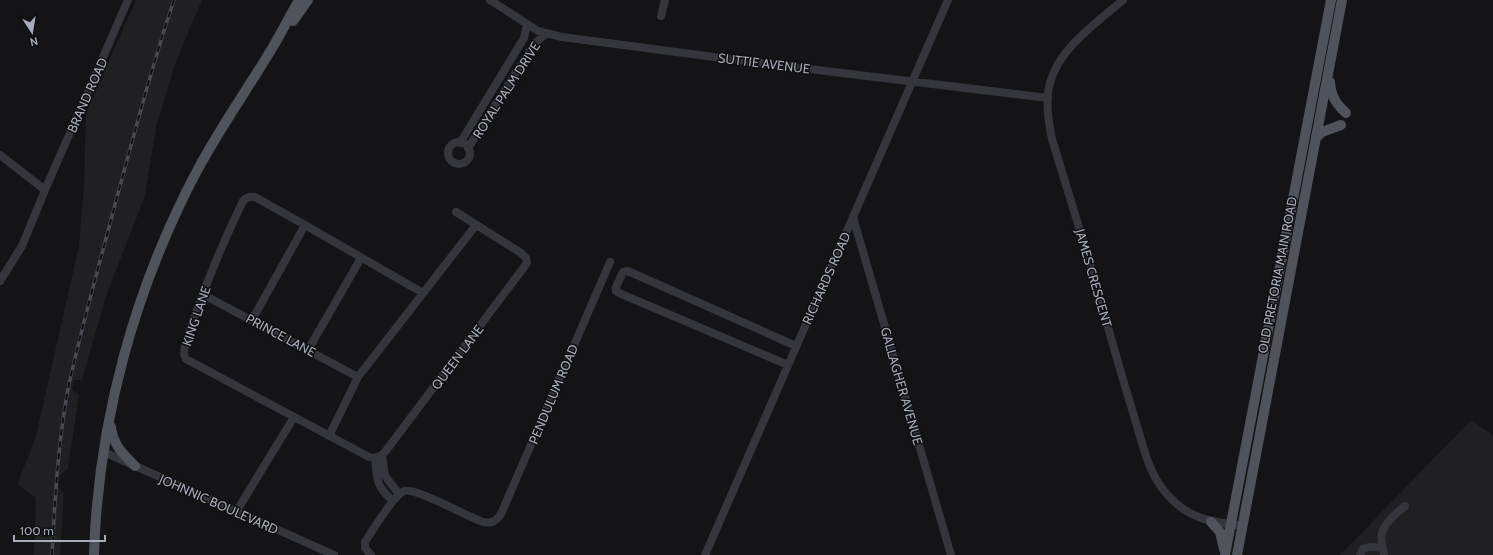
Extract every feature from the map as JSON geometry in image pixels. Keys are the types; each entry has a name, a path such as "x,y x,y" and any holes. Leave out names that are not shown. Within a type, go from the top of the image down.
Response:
{"main road":[{"path":"94,555 98,500 110,417 122,366 153,268 174,219 218,132 271,50 299,0"},
{"path":"271,50 284,35 308,0"},
{"name":"OLD PRETORIA MAIN ROAD","path":"1225,555 1331,0"},
{"name":"OLD PRETORIA MAIN ROAD","path":"1237,555 1342,0"},
{"path":"1329,74 1333,97 1337,105 1346,113"},
{"path":"1317,138 1322,132 1341,125"},
{"path":"110,417 111,433 114,443 135,466"},
{"path":"1212,522 1221,534 1225,555"}],"street":[{"name":"BRAND ROAD","path":"0,281 22,246 128,0"},
{"name":"SUTTIE AVENUE","path":"490,0 527,24 546,34 760,63 1048,98"},
{"path":"661,16 665,0"},
{"name":"RICHARDS ROAD","path":"705,555 948,0"},
{"name":"JAMES CRESCENT","path":"1123,0 1074,44 1064,55 1052,78 1048,98 1048,113 1052,139 1117,361 1151,470 1160,486 1175,503 1197,517 1212,522 1243,526"},
{"name":"ROYAL PALM DRIVE","path":"460,143 525,36 527,24"},
{"name":"ROYAL PALM DRIVE","path":"468,148 534,44 546,34"},
{"path":"500,76 510,82"},
{"path":"460,143 465,144 470,155 466,162 460,164 453,162 449,157 449,150 454,144 460,143"},
{"path":"0,155 45,190"},
{"name":"KING LANE","path":"330,436 186,359 184,356 184,350 202,294 230,226 243,201 251,196 255,197 423,293"},
{"path":"378,457 369,457 330,436 358,377 476,225 456,212"},
{"name":"GALLAGHER AVENUE","path":"853,217 951,555"},
{"path":"252,320 305,225"},
{"name":"QUEEN LANE","path":"378,457 526,263 527,260 525,256 476,225"},
{"path":"308,350 361,258"},
{"name":"PENDULUM ROAD","path":"403,492 419,493 483,522 492,522 497,520 501,514 610,262"},
{"path":"788,365 619,293 616,291 616,287 623,272 628,271 796,346"},
{"name":"PRINCE LANE","path":"202,294 358,377"},
{"path":"236,512 294,417"},
{"name":"JOHNNIC BOULEVARD","path":"104,452 334,555"},
{"path":"371,555 365,548 365,542 393,501 403,492 385,476 378,457"},
{"path":"378,457 378,479 380,485 383,492 393,501"},
{"path":"1384,552 1382,533 1393,517 1405,506"},
{"path":"1360,555 1363,549 1376,546 1384,552"}],"shaded area":[{"path":"136,0 202,0 176,61 156,127 145,196 107,293 82,380 74,380 72,390 79,394 68,469 58,477 58,487 64,494 60,555 34,555 36,498 17,484 35,440 79,246 84,186 86,113"},
{"path":"1471,420 1493,435 1493,555 1340,555"}],"railway":[{"path":"52,555 60,448 69,384 86,313 137,123 158,49 174,0"}]}
